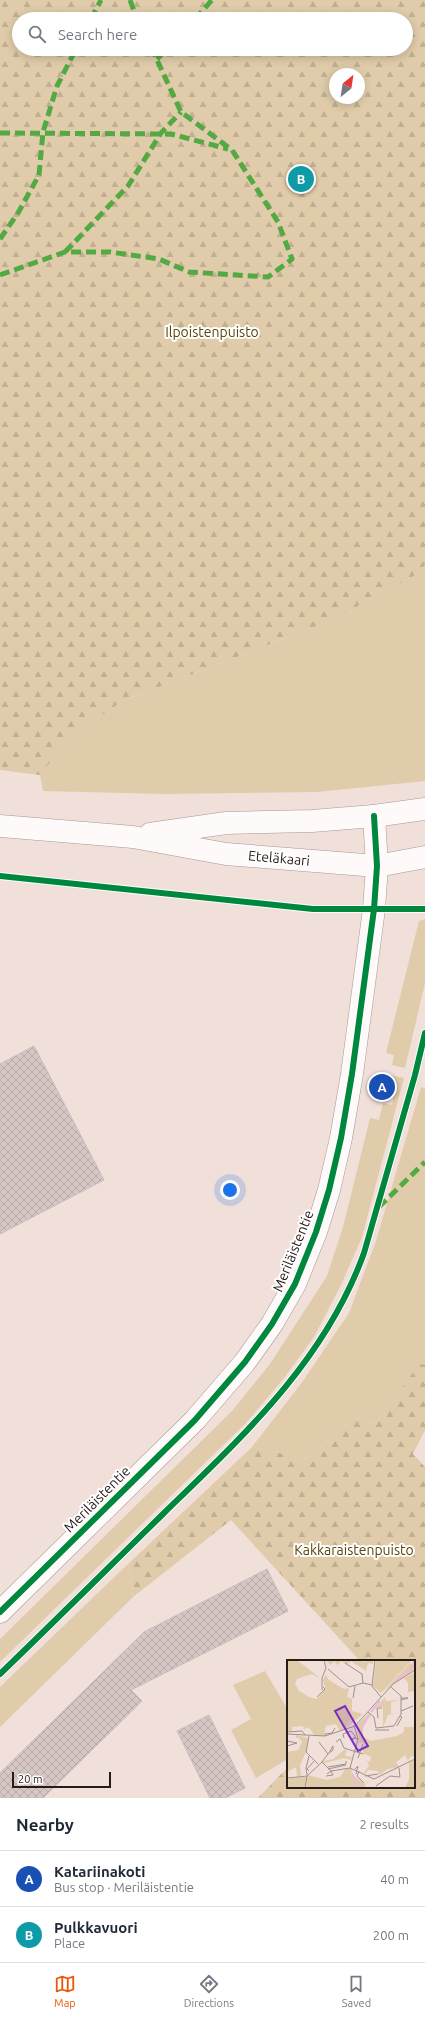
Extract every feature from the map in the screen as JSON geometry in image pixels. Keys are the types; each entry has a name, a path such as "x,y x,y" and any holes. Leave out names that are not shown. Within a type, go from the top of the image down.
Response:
{"street":[{"name":"Eteläkaari","path":"133,837 226,822 312,821 374,816 425,809"},
{"name":"Meriläistentie","path":"0,1612 195,1420 245,1362 272,1324 295,1284 318,1225 329,1190 341,1138 352,1074 374,909 376,866 374,816"},
{"name":"Eteläkaari","path":"0,826 133,837 226,854 376,866 425,857"}],"green space":[{"name":"Ilpoistenpuisto","path":"0,0 425,0 425,565 419,573 332,620 123,701 71,735 40,775 0,770"},
{"path":"425,565 425,781 317,792 165,794 43,791 40,775 71,735 123,701 332,620 419,573"},
{"path":"425,919 425,983 405,1068 392,1065 394,1055 386,1053 419,921"},
{"path":"390,1075 404,1078 362,1237 341,1285 314,1337 284,1378 246,1423 0,1662 0,1639 232,1411 270,1364 327,1276 343,1227 370,1118 379,1120 383,1103 392,1105 396,1081 389,1079"},
{"path":"421,1087 425,1089 425,1365 420,1364 375,1424 355,1417 307,1459 252,1447 303,1381 349,1313 376,1241"},
{"name":"Kakkaraistenpuisto","path":"420,1363 425,1365 425,1430 413,1454 425,1467 425,1798 258,1798 287,1768 287,1788 415,1788 415,1660 359,1660 231,1520 133,1597 128,1564 252,1447 307,1459 355,1417 375,1424"},
{"path":"128,1564 133,1597 0,1727 0,1687"},
{"path":"265,1671 287,1708 287,1760 256,1778 231,1730 251,1719 233,1685"}],"building":[{"path":"34,1046 104,1180 0,1234 0,1064"},
{"path":"267,1569 288,1611 131,1690 142,1701 43,1798 0,1798 0,1773 144,1632"},
{"path":"209,1715 245,1788 225,1798 210,1798 177,1731"}],"marked path":[{"path":"95,12 101,0"},
{"path":"130,0 134,12"},
{"path":"201,12 212,0"},
{"path":"0,239 18,213 39,175 43,132 57,86 72,56"},
{"path":"0,275 65,252 110,252 159,259 189,272 268,277 292,259 278,222 232,150 181,112 155,56"},
{"path":"157,59 160,56"},
{"path":"65,252 128,186 161,133 181,112"},
{"path":"0,133 171,134 228,149"},
{"path":"379,1207 425,1162"}],"cycle path":[{"path":"0,1612 195,1420 245,1362 272,1324 295,1284 316,1232 329,1190 341,1138 352,1074 374,909 377,866 374,816"},
{"path":"0,876 313,909 425,909"},
{"path":"0,1674 224,1455 279,1394 305,1362 328,1328 347,1292 364,1253 415,1075 425,1033"}],"place":[{"name":"Pulkkavuori","path":"301,179"},
{"name":"Katariinakoti","path":"382,1087"}]}
